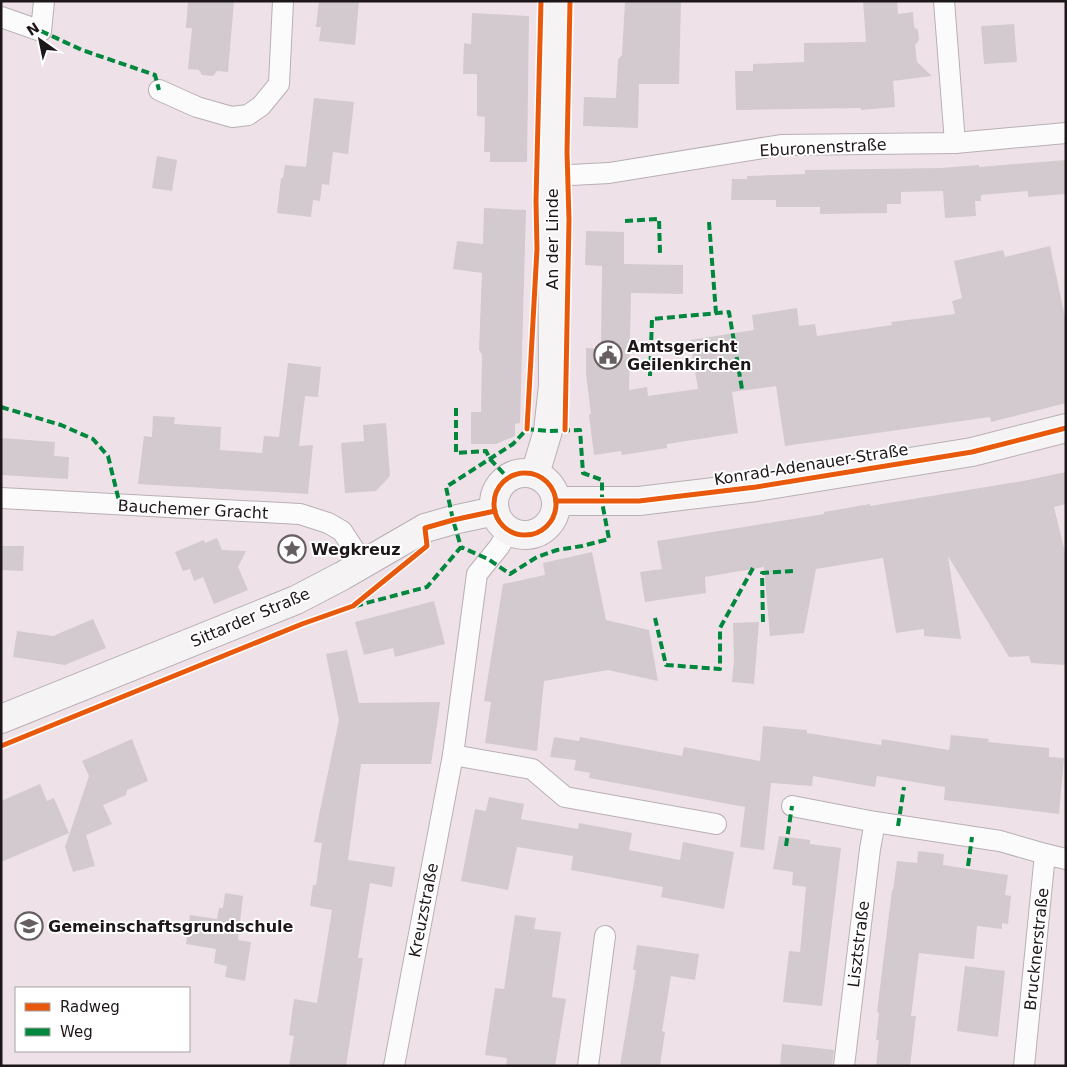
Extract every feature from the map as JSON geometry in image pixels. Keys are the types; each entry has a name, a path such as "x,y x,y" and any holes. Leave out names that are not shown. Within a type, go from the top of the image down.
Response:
{"street":[{"path":"1,17 41,31 44,1"},
{"path":"159,90 197,107 232,117 248,115 261,106 279,84 283,1"},
{"name":"An der Linde","path":"535,474 548,431 553,385 552,176 556,1"},
{"path":"944,1 955,143"},
{"name":"Eburonenstraße","path":"552,176 609,173 781,146 955,143 1066,133"},
{"name":"Konrad-Adenauer-Straße","path":"556,501 639,501 756,487 972,452 1066,428"},
{"path":"526,472 546,480 553,489 556,501 556,510 548,525 542,530 525,535 502,520 494,501 496,492 501,484 516,474 526,472"},
{"name":"Bauchemer Gracht","path":"1,498 300,514 328,523 342,531 363,563"},
{"name":"Sittarder Straße","path":"1,719 296,600 425,528 453,520 502,520"},
{"name":"Kreuzstraße","path":"394,1066 453,755 477,574 499,547 502,520"},
{"path":"453,755 532,769 565,797 716,824"},
{"path":"792,806 875,822 1000,841 1066,859"},
{"name":"Lisztstraße","path":"844,1066 870,849 875,822"},
{"name":"Brucknerstraße","path":"1024,1066 1045,854"},
{"path":"588,1066 605,936"}],"building":[{"path":"188,1 234,1 228,72 217,71 213,76 202,75 199,70 188,69 192,28 186,28"},
{"path":"319,1 359,1 355,45 319,41 321,27 316,27"},
{"path":"625,1 681,1 679,84 639,84 638,128 583,126 584,97 616,98 618,59 622,55"},
{"path":"863,1 897,1 898,14 913,12 914,27 918,30 919,40 915,45 917,62 932,76 893,81 895,107 861,110 861,108 736,110 735,71 753,71 753,64 804,62 804,43 866,42"},
{"path":"472,13 529,16 527,162 490,162 490,152 484,152 485,117 477,116 477,74 463,74 464,43 471,44"},
{"path":"1014,24 1017,62 984,64 981,26"},
{"path":"314,98 354,102 348,154 333,152 329,185 322,184 320,201 313,200 311,217 277,213 281,178 283,178 285,165 306,167"},
{"path":"157,156 177,160 172,191 152,188"},
{"path":"1066,160 1066,194 1028,197 1028,191 981,195 981,201 975,201 976,216 945,218 943,191 901,192 901,204 887,204 887,213 820,214 820,207 776,207 776,200 731,200 732,179 747,179 747,176 805,174 805,170 941,168 979,165 979,167"},
{"path":"484,208 526,210 520,423 515,424 515,436 496,444 471,444 471,412 481,412 482,355 479,350 482,273 453,269 457,241 483,244"},
{"path":"586,231 624,232 624,264 683,265 683,294 631,293 629,390 647,387 648,396 698,389 690,340 754,330 752,315 797,308 799,326 815,324 817,336 892,325 891,322 955,314 952,301 962,298 954,261 1003,250 1005,257 1050,246 1066,322 1066,403 991,422 990,417 785,446 776,386 732,392 738,433 667,444 667,448 622,455 621,451 594,455 589,415 591,414 586,374 586,348 601,349 602,266 585,265"},
{"path":"288,363 321,367 318,397 305,396 299,446 313,445 308,494 138,484 144,436 152,437 153,416 175,417 174,424 221,427 220,450 262,453 264,436 279,437"},
{"path":"386,423 390,476 376,491 345,493 341,443 364,441 363,425"},
{"path":"1,438 55,442 54,456 69,457 68,479 1,475"},
{"path":"1066,472 1066,504 1054,507 1066,556 1066,665 1031,663 1029,656 1009,657 948,556 961,639 924,636 924,629 896,633 883,558 816,569 804,633 770,636 764,567 705,577 706,593 645,602 640,572 662,569 657,541 824,514 824,512 870,504 870,506 1023,481"},
{"path":"217,538 222,550 246,551 238,567 248,590 214,604 203,577 194,581 190,569 183,571 175,552 204,540 205,543"},
{"path":"1,546 24,546 23,571 1,570"},
{"path":"592,552 606,620 649,630 658,681 608,670 544,681 537,751 485,743 491,702 484,701 503,584 545,575 543,563"},
{"path":"434,601 445,644 395,657 393,648 364,655 355,622"},
{"path":"93,619 106,648 65,665 13,657 17,631 53,636"},
{"path":"759,622 754,684 732,682 734,659 733,623"},
{"path":"347,650 359,703 440,702 438,718 431,764 361,764 348,860 395,867 392,887 370,883 358,958 363,958 346,1066 289,1066 294,1036 289,1035 294,999 317,1003 332,910 310,906 313,885 316,885 322,843 314,842 339,720 326,654"},
{"path":"763,726 807,730 807,733 881,745 882,739 949,750 951,735 989,739 988,742 1049,748 1049,757 1064,758 1059,814 944,800 945,787 877,776 875,787 813,776 812,786 771,783 764,850 740,847 745,807 589,778 590,773 574,770 576,760 550,757 554,737 579,741 580,737 682,756 684,747 760,761"},
{"path":"132,739 148,781 127,790 126,795 103,805 112,824 86,835 95,866 73,872 65,847 89,776 82,761"},
{"path":"40,784 47,801 54,798 69,833 1,862 1,801"},
{"path":"489,797 524,804 521,819 578,829 579,823 632,833 629,850 680,860 683,842 734,852 724,909 661,897 663,887 571,870 573,856 517,847 508,890 461,881 475,809 486,811"},
{"path":"779,836 810,840 810,844 841,848 822,1006 783,1002 789,951 800,952 806,887 792,885 793,872 773,869"},
{"path":"918,851 944,854 943,865 1008,875 1005,895 1011,896 1008,924 1002,923 1002,929 977,926 974,959 919,953 911,1016 916,1016 910,1066 876,1066 879,1040 876,1040 879,1013 877,1012 897,861 917,863"},
{"path":"225,893 243,896 238,940 251,942 245,981 225,977 227,966 214,963 216,949 186,944 190,915 217,919 219,908 223,908"},
{"path":"515,915 536,918 534,929 561,932 552,997 566,999 555,1066 506,1066 507,1058 485,1055 495,988 504,989"},
{"path":"637,945 699,954 695,980 671,976 662,1031 665,1032 660,1066 620,1066 636,970 633,970"},
{"path":"965,966 1005,971 998,1037 957,1031"},
{"path":"782,1044 834,1050 832,1066 780,1066"}],"marked path":[{"path":"41,31 82,50 155,75 159,90"},
{"path":"625,221 659,219 660,254"},
{"path":"709,222 716,313"},
{"path":"650,376 652,319 729,312 742,389"},
{"path":"1,407 61,425 93,439 108,456 120,505"},
{"path":"456,408 456,453 486,451 490,459 508,478"},
{"path":"355,606 427,587 461,547 446,487 513,444 527,429 548,431 580,430 583,473 602,480 602,502 609,539 557,550 537,557 510,574 488,559 461,547"},
{"path":"655,618 666,665 720,669 720,628 753,568"},
{"path":"763,622 762,573 794,571"},
{"path":"898,826 904,787"},
{"path":"786,846 792,806"},
{"path":"968,866 972,837"}],"cycle path":[{"path":"527,429 537,249 536,201 541,1"},
{"path":"565,430 569,220 567,152 570,1"},
{"path":"556,501 639,501 756,487 972,452 1066,428"},
{"path":"525,473 537,475 547,482 554,492 556,504 554,516 547,526 537,533 525,535 513,533 503,526 496,516 494,504 496,492 503,482 513,475 525,473"},
{"path":"1,746 302,624 353,606 427,546 425,528 495,511"}],"place":[{"name":"Amtsgericht Geilenkirchen","path":"608,355"},
{"name":"Wegkreuz","path":"292,549"},
{"name":"Gemeinschaftsgrundschule","path":"29,926"}]}
